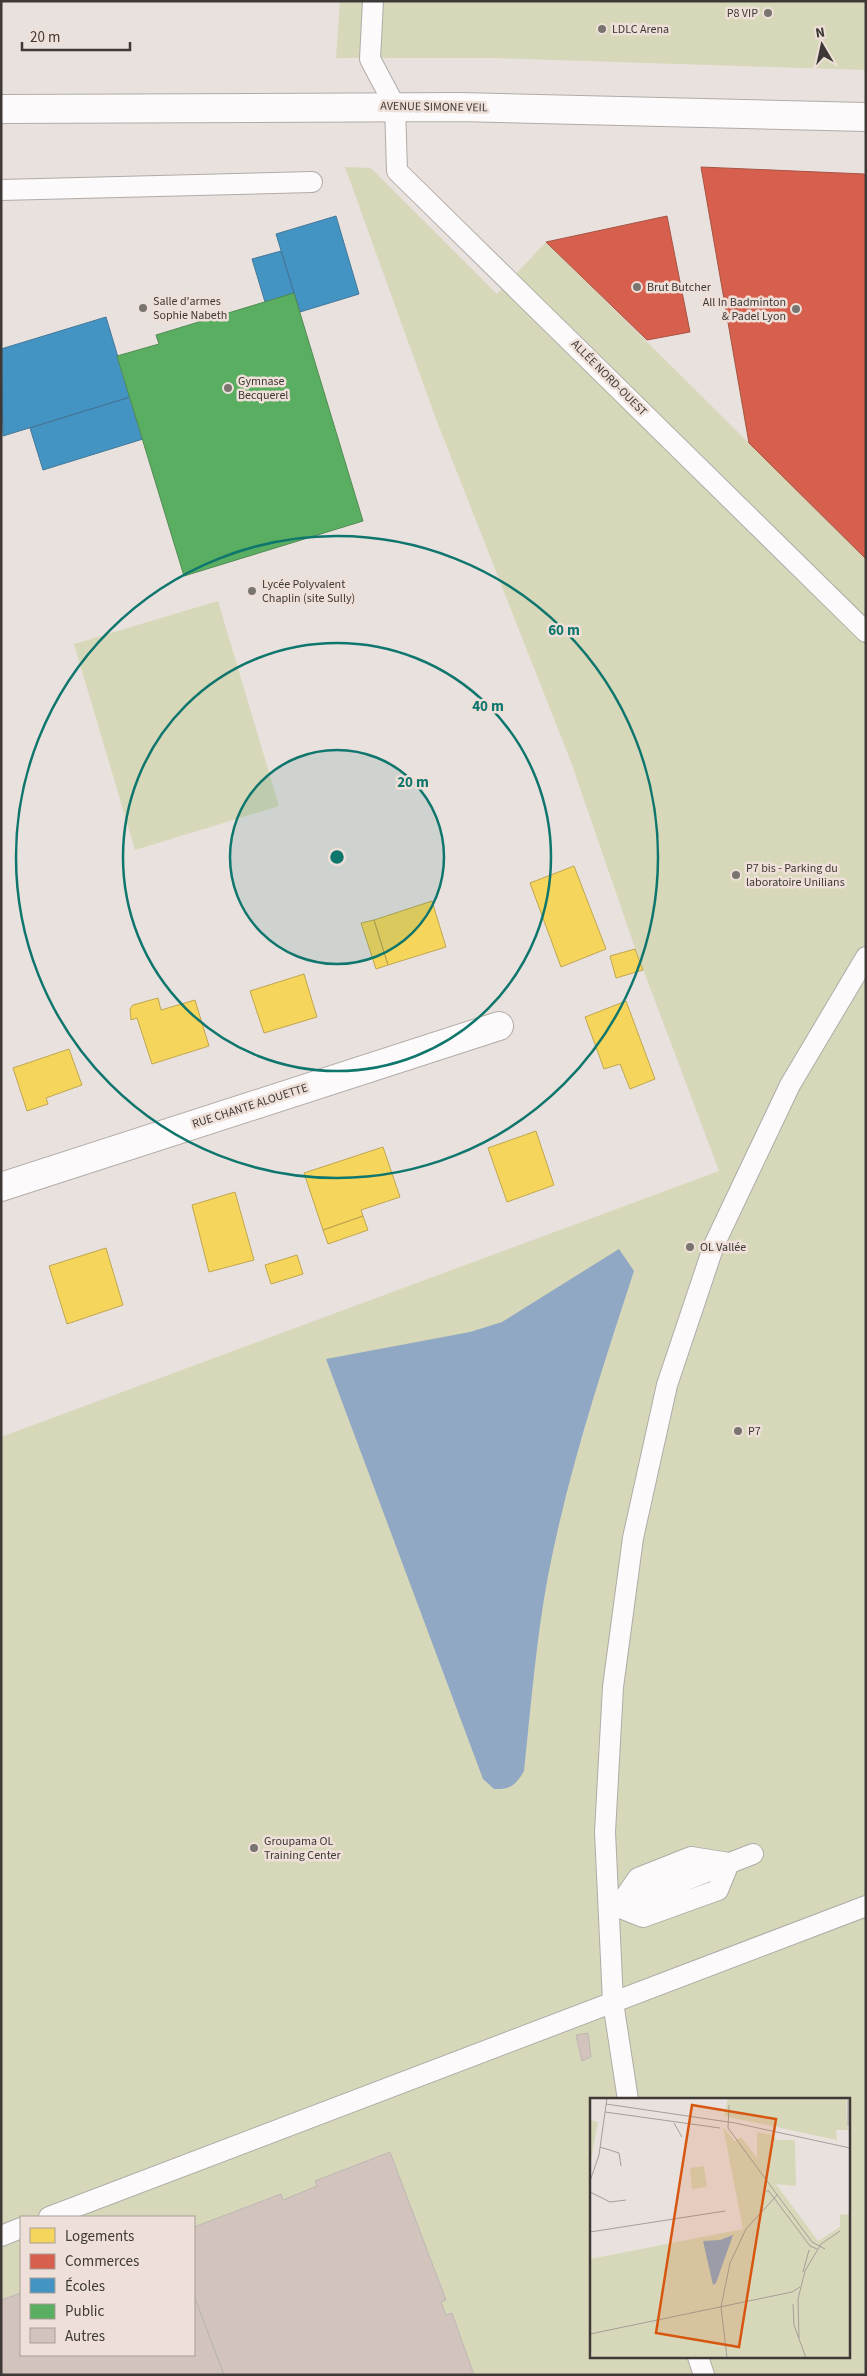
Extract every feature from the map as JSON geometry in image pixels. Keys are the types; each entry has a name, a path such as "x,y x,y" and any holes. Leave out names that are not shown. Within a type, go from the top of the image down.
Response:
{"street":[{"name":"AVENUE SIMONE VEIL","path":"1,109 395,106 866,117"},
{"name":"RUE CHANTE ALOUETTE","path":"1,1186 499,1026"}],"lane":[{"path":"373,1 370,59 395,106"},
{"name":"ALLÉE NORD-OUEST","path":"395,106 397,171 866,632"},
{"path":"1,190 312,182"},
{"path":"628,2098 613,2002 613,1909 605,1832 613,1686 633,1538 668,1385 714,1245 746,1174 790,1085 866,957"},
{"path":"613,1909 753,1854"},
{"path":"52,2216 866,1906"},
{"path":"1,2236 20,2228"},
{"path":"698,2358 704,2375"}],"green space":[{"name":"LDLC Arena","path":"340,1 866,1 866,70 495,58 336,58"},
{"path":"345,167 371,168 497,294 546,242 748,442 701,167 864,174 866,176 866,2375 1,2375 1,1437 719,1171 634,945 571,762 436,419"},
{"path":"218,601 279,806 135,850 74,644"}],"water":[{"path":"619,1249 634,1271 586,1422 556,1537 540,1624 524,1771 512,1786 504,1789 494,1789 483,1779 326,1359 470,1332 502,1322"}],"building: Logements":[{"path":"574,866 606,949 561,967 530,883"},
{"path":"432,901 446,947 388,965 374,920"},
{"path":"374,920 388,965 376,969 361,923"},
{"path":"635,949 643,970 616,978 610,956"},
{"path":"304,974 317,1017 264,1033 250,991"},
{"path":"158,998 161,1010 195,1000 209,1046 152,1064 137,1018 131,1020 130,1009 133,1005"},
{"path":"626,1001 655,1079 630,1089 620,1064 604,1069 585,1017"},
{"path":"69,1049 82,1085 46,1098 48,1104 27,1111 13,1068"},
{"path":"536,1131 554,1185 507,1202 488,1148"},
{"path":"383,1147 400,1197 361,1210 363,1216 323,1230 304,1173"},
{"path":"235,1192 254,1260 209,1272 192,1205"},
{"path":"363,1216 368,1230 328,1244 323,1230"},
{"path":"106,1248 123,1305 67,1324 49,1266"},
{"path":"297,1255 303,1274 271,1284 265,1265"}],"building: Commerces":[{"name":"All In Badminton & Padel Lyon","path":"701,167 864,174 866,176 866,559 749,443"},
{"name":"Brut Butcher","path":"667,216 690,332 647,340 546,242"}],"building: Écoles":[{"path":"336,216 359,294 300,312 276,234"},
{"path":"281,251 294,293 265,302 252,259"},
{"path":"106,317 130,397 3,436 1,349"},
{"path":"130,397 143,439 43,470 30,428"}],"building: Public":[{"path":"294,293 363,521 184,576 117,356 159,344 156,335"}],"building: Autres":[{"path":"588,2033 591,2057 582,2061 576,2035"},
{"path":"390,2152 446,2300 441,2302 446,2315 452,2313 474,2375 224,2375 195,2299 195,2227 281,2194 283,2200 317,2186 315,2181"},
{"path":"20,2293 20,2356 195,2356 195,2299 224,2375 1,2375 1,2300"}],"place":[{"name":"P8 VIP","path":"768,13"},
{"name":"LDLC Arena","path":"602,29"},
{"name":"Brut Butcher","path":"637,287"},
{"name":"Salle d'armes Sophie Nabeth","path":"143,308"},
{"name":"All In Badminton & Padel Lyon","path":"796,309"},
{"name":"Gymnase Becquerel","path":"228,388"},
{"name":"Lycée Polyvalent Chaplin (site Sully)","path":"252,591"},
{"name":"P7 bis - Parking du laboratoire Unilians","path":"736,875"},
{"name":"OL Vallée","path":"690,1247"},
{"name":"P7","path":"738,1431"},
{"name":"Groupama OL Training Center","path":"254,1848"}]}
